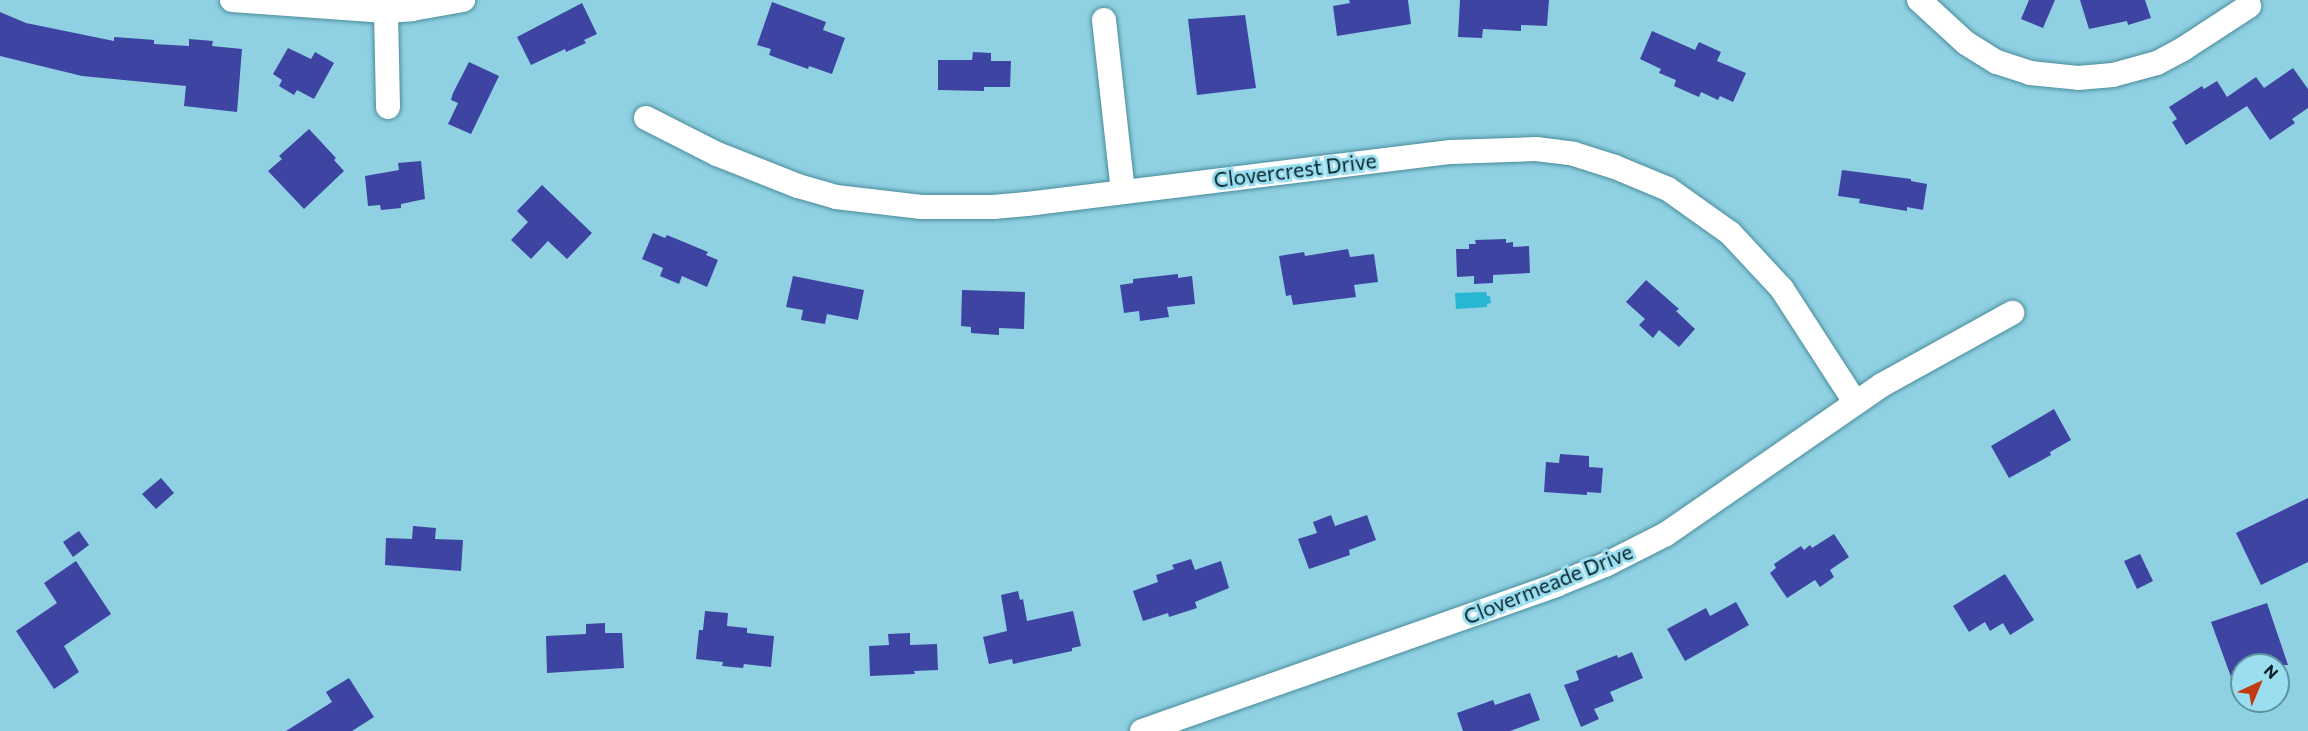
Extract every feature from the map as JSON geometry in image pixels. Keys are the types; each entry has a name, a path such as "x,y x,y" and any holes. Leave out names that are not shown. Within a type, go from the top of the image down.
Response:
{"street":[{"path":"232,0 387,11 464,0"},
{"path":"1918,0 1966,43 1993,60 2022,71 2062,78 2113,75 2150,66 2183,49 2249,6"},
{"path":"387,11 388,107"},
{"path":"1104,20 1124,191"},
{"name":"Clovercrest Drive","path":"646,118 717,154 766,175 824,194 921,207 984,207 1451,152 1536,149 1574,154 1615,167 1668,189 1730,233 1782,289 1855,402"},
{"name":"Clovermeade Drive","path":"1142,731 1556,585 1605,565 1666,534 1855,402 1909,368 2012,313"}],"water":[{"path":"1486,292 1487,296 1490,296 1491,303 1487,304 1487,307 1456,309 1455,293"}],"building":[{"path":"1349,0 1408,0 1411,24 1337,36 1333,6 1350,3"},
{"path":"1460,0 1549,0 1547,26 1521,25 1521,31 1483,29 1482,38 1458,37"},
{"path":"2029,0 2055,0 2043,28 2021,19"},
{"path":"2080,0 2145,0 2151,18 2128,25 2127,21 2089,29"},
{"path":"772,2 826,22 823,30 845,38 832,74 809,66 808,69 769,55 771,49 757,45"},
{"path":"582,3 597,34 584,40 586,43 566,52 565,49 531,65 517,37"},
{"path":"0,12 26,23 114,41 114,37 154,40 154,44 189,46 189,39 213,41 212,46 242,49 237,112 184,106 186,86 82,76 0,56"},
{"path":"1245,15 1256,88 1197,95 1188,19"},
{"path":"1652,31 1695,50 1699,42 1721,52 1717,61 1746,73 1733,102 1720,96 1718,100 1701,92 1699,97 1674,86 1676,80 1659,73 1661,69 1640,59"},
{"path":"288,48 311,59 315,52 334,63 314,99 297,90 294,95 279,86 282,80 273,74"},
{"path":"973,52 991,53 991,61 1011,61 1010,87 984,87 984,91 938,90 938,60 972,60"},
{"path":"469,62 499,76 471,134 448,124 458,103 451,100 453,93"},
{"path":"2293,68 2308,89 2308,108 2292,119 2295,123 2270,140 2247,106 2186,145 2172,122 2177,119 2169,107 2202,86 2204,89 2217,81 2227,97 2256,77 2264,88"},
{"path":"309,129 336,158 334,160 344,171 304,209 268,171 282,159 279,156"},
{"path":"421,161 425,199 401,204 401,208 381,210 380,205 368,206 365,176 399,170 398,163"},
{"path":"1842,170 1911,179 1911,181 1927,184 1923,210 1907,207 1907,211 1859,203 1860,199 1838,196"},
{"path":"542,185 592,233 567,259 548,241 531,259 511,240 528,222 517,211"},
{"path":"653,233 665,238 667,235 708,252 706,255 718,260 707,287 682,276 679,284 660,276 663,268 642,259"},
{"path":"1506,239 1506,243 1513,242 1513,247 1529,246 1530,273 1493,275 1493,283 1474,284 1474,276 1457,277 1456,249 1469,249 1469,244 1476,244 1475,240"},
{"path":"1348,249 1350,257 1374,254 1378,282 1354,285 1356,297 1293,305 1291,295 1286,296 1279,256 1304,252 1305,256"},
{"path":"1178,274 1178,278 1192,276 1195,304 1167,307 1169,317 1140,321 1139,311 1124,313 1120,285 1133,283 1133,279"},
{"path":"793,276 864,290 858,320 827,314 825,324 801,320 803,310 786,307"},
{"path":"1646,280 1679,309 1676,311 1695,329 1679,347 1659,330 1653,338 1639,325 1645,319 1626,302"},
{"path":"962,290 1025,292 1024,329 999,328 999,335 971,333 971,327 961,326"},
{"path":"2054,409 2071,440 2050,452 2051,455 2009,478 1991,446"},
{"path":"1560,454 1589,456 1589,467 1603,468 1601,493 1587,492 1587,495 1544,492 1546,462 1559,463"},
{"path":"161,478 174,493 156,509 142,494"},
{"path":"2308,498 2308,562 2261,585 2236,533"},
{"path":"1331,515 1335,526 1367,515 1376,540 1349,550 1350,555 1309,569 1298,539 1317,533 1313,522"},
{"path":"413,526 436,528 435,539 463,540 461,571 385,565 386,538 412,539"},
{"path":"79,531 89,545 73,557 63,542"},
{"path":"1834,534 1849,557 1830,570 1834,577 1820,587 1815,580 1787,598 1770,573 1776,568 1774,564 1801,546 1804,550 1810,545 1812,548"},
{"path":"2140,554 2153,581 2137,589 2124,561"},
{"path":"1191,559 1195,570 1221,561 1229,588 1195,602 1197,608 1169,617 1168,613 1143,621 1133,591 1158,582 1156,575 1174,569 1172,565"},
{"path":"76,561 111,614 64,646 79,672 54,689 16,631 57,603 44,583"},
{"path":"2005,574 2034,620 2010,635 2003,623 1990,631 1985,622 1969,632 1953,606"},
{"path":"1018,591 1020,600 1023,599 1027,621 1073,611 1081,646 1072,648 1072,651 1013,664 1012,659 989,664 983,637 1007,631 1001,595"},
{"path":"1736,602 1749,625 1685,661 1667,629 1706,608 1710,616"},
{"path":"2267,603 2284,653 2230,653 2230,674 2211,622"},
{"path":"705,611 728,613 727,626 747,628 747,633 774,636 771,667 744,664 743,668 722,666 723,662 696,659 699,630 703,630"},
{"path":"605,623 605,633 622,633 624,668 547,673 546,636 586,634 586,624"},
{"path":"910,633 910,645 937,644 938,670 914,671 915,674 870,676 869,646 889,645 888,634"},
{"path":"1632,652 1643,678 1610,692 1614,701 1594,709 1599,719 1581,727 1564,685 1579,680 1576,671 1617,655 1618,658"},
{"path":"349,678 374,717 352,731 286,731 332,702 326,692"},
{"path":"1530,693 1540,720 1510,731 1463,731 1457,713 1493,700 1495,705"}]}
